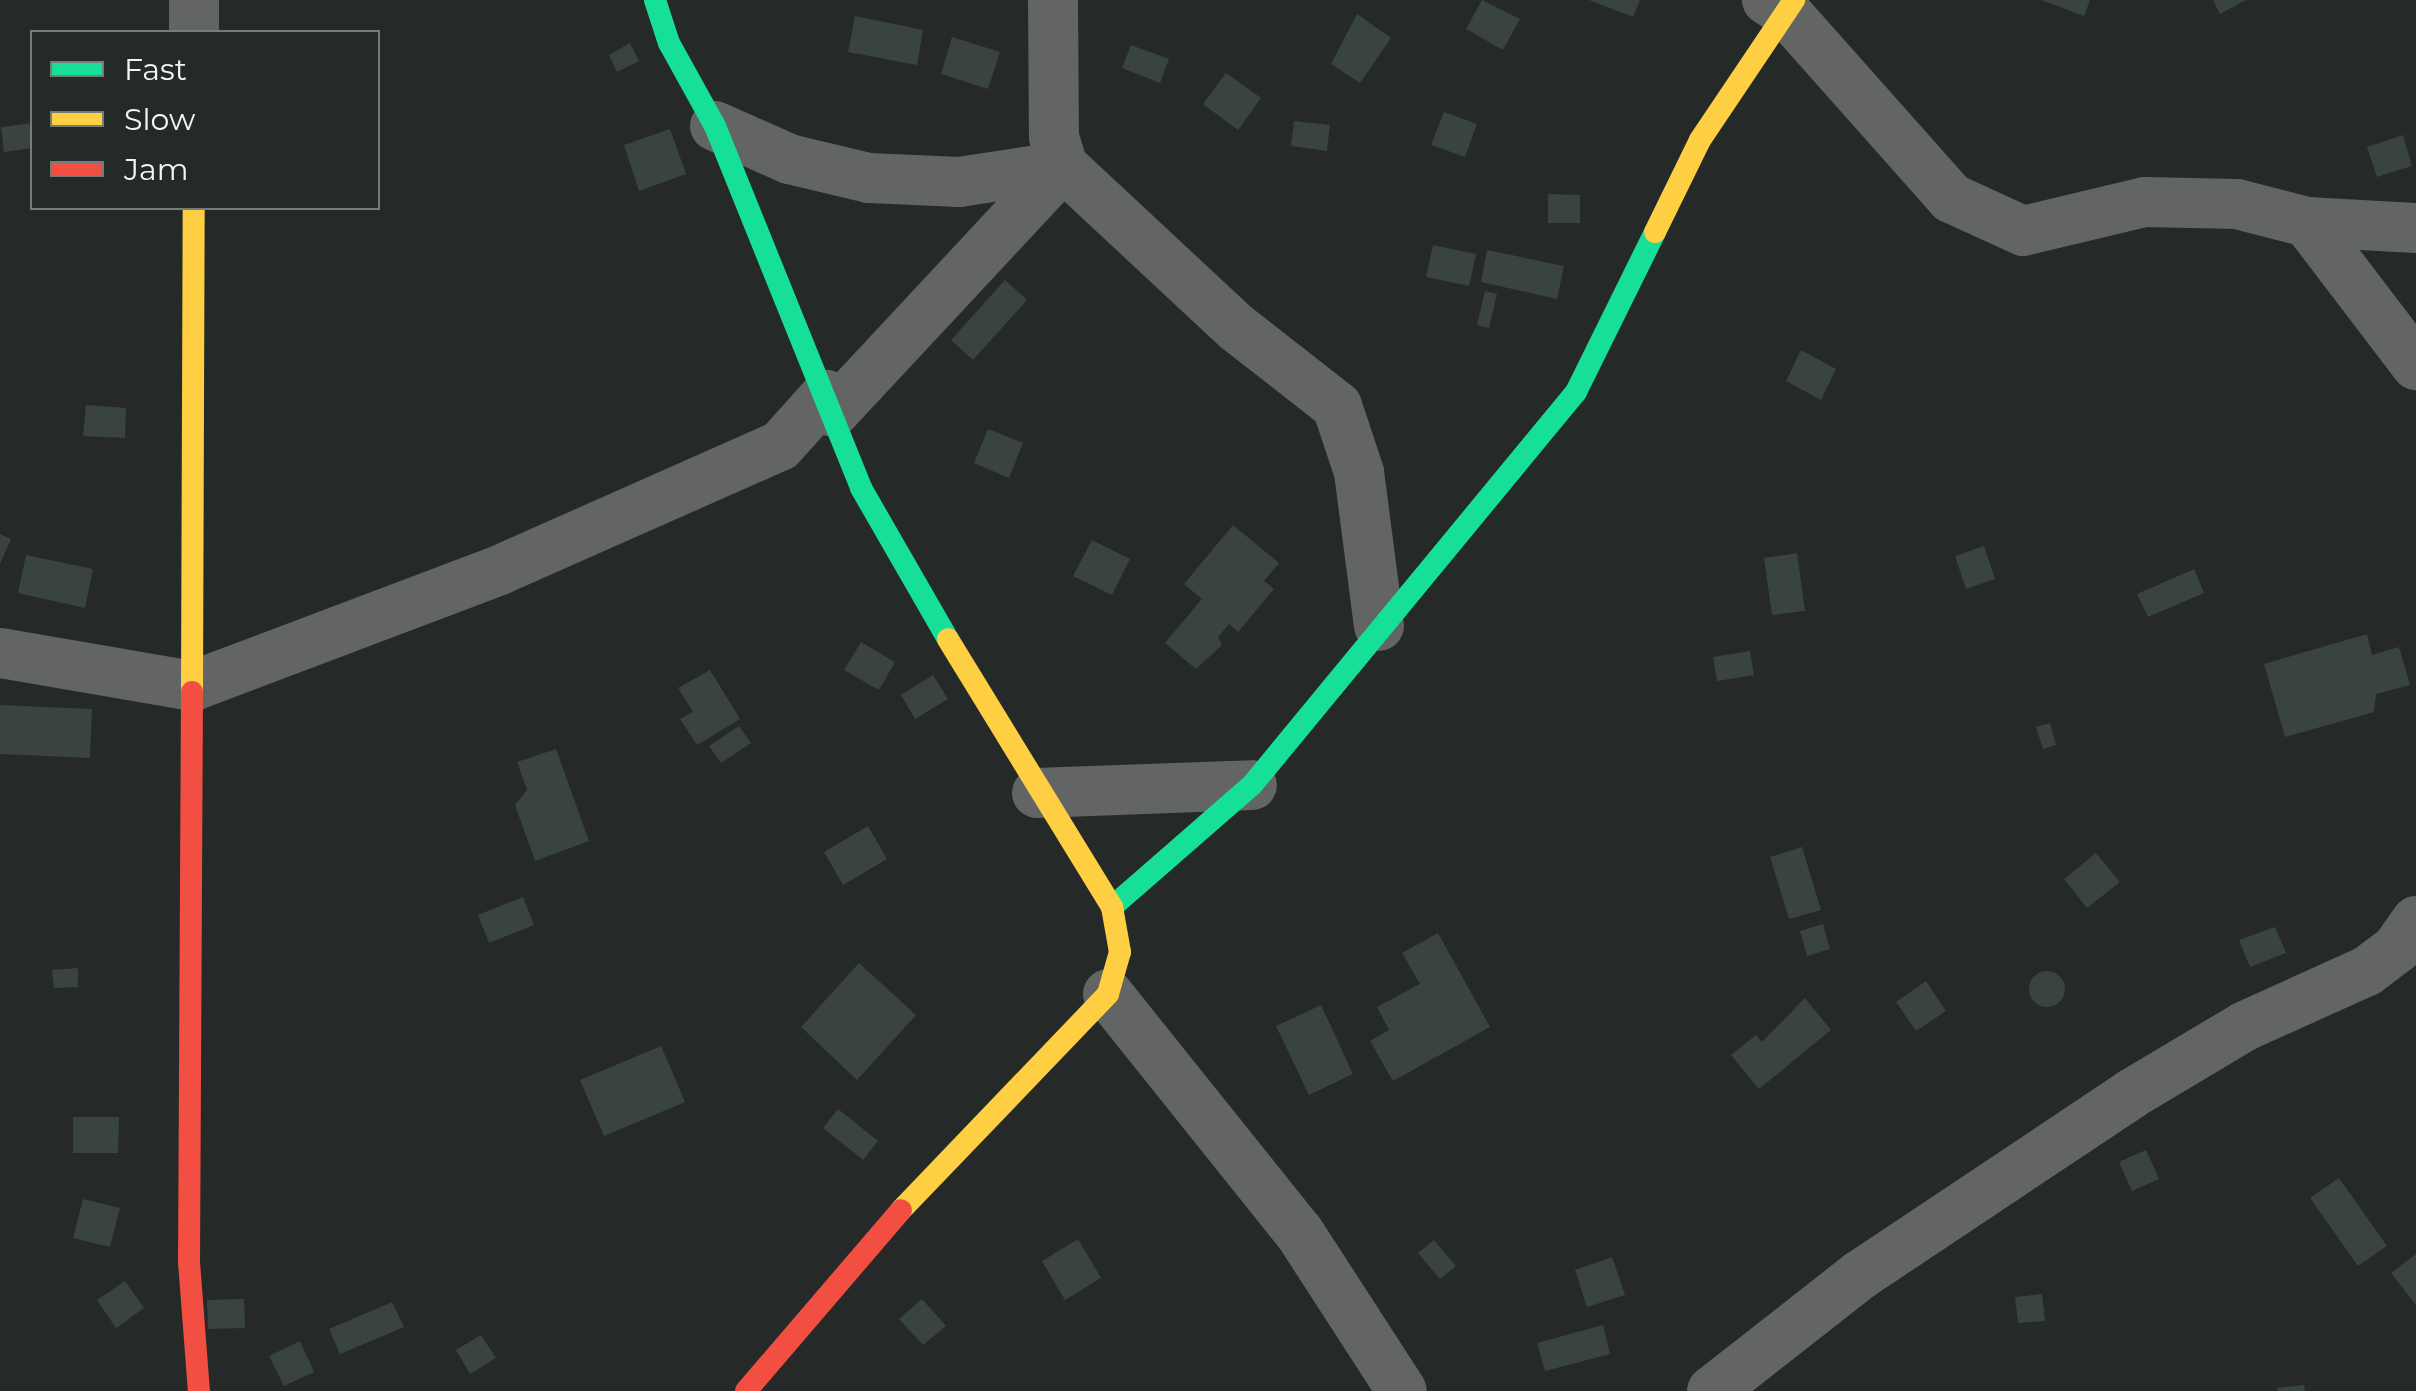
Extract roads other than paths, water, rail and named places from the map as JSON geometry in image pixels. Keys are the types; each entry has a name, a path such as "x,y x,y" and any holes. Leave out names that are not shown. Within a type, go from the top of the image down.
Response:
{"street":[{"path":"194,0 194,30"},
{"path":"655,0 669,44 714,126 830,403 860,488 1037,793 1112,906 1120,952 1108,994 892,1220 746,1391"},
{"path":"1052,0 1054,137 1063,166 1237,328 1337,406 1356,459 1379,626"},
{"path":"1112,906 1252,785 1379,626 1576,392 1700,140 1783,4 1950,198 2023,231 2145,202 2237,204 2307,222 2416,228"},
{"path":"714,126 789,159 870,178 959,182 1063,166"},
{"path":"0,653 193,686 502,568 780,446 830,403 1063,166"},
{"path":"194,210 188,1262 199,1391"},
{"path":"2307,222 2416,365"},
{"path":"780,446 860,488"},
{"path":"1037,793 1252,785"},
{"path":"1712,1391 1860,1275 2245,1026 2366,971 2397,948 2416,921"},
{"path":"1108,994 1299,1232 1402,1391"}]}
